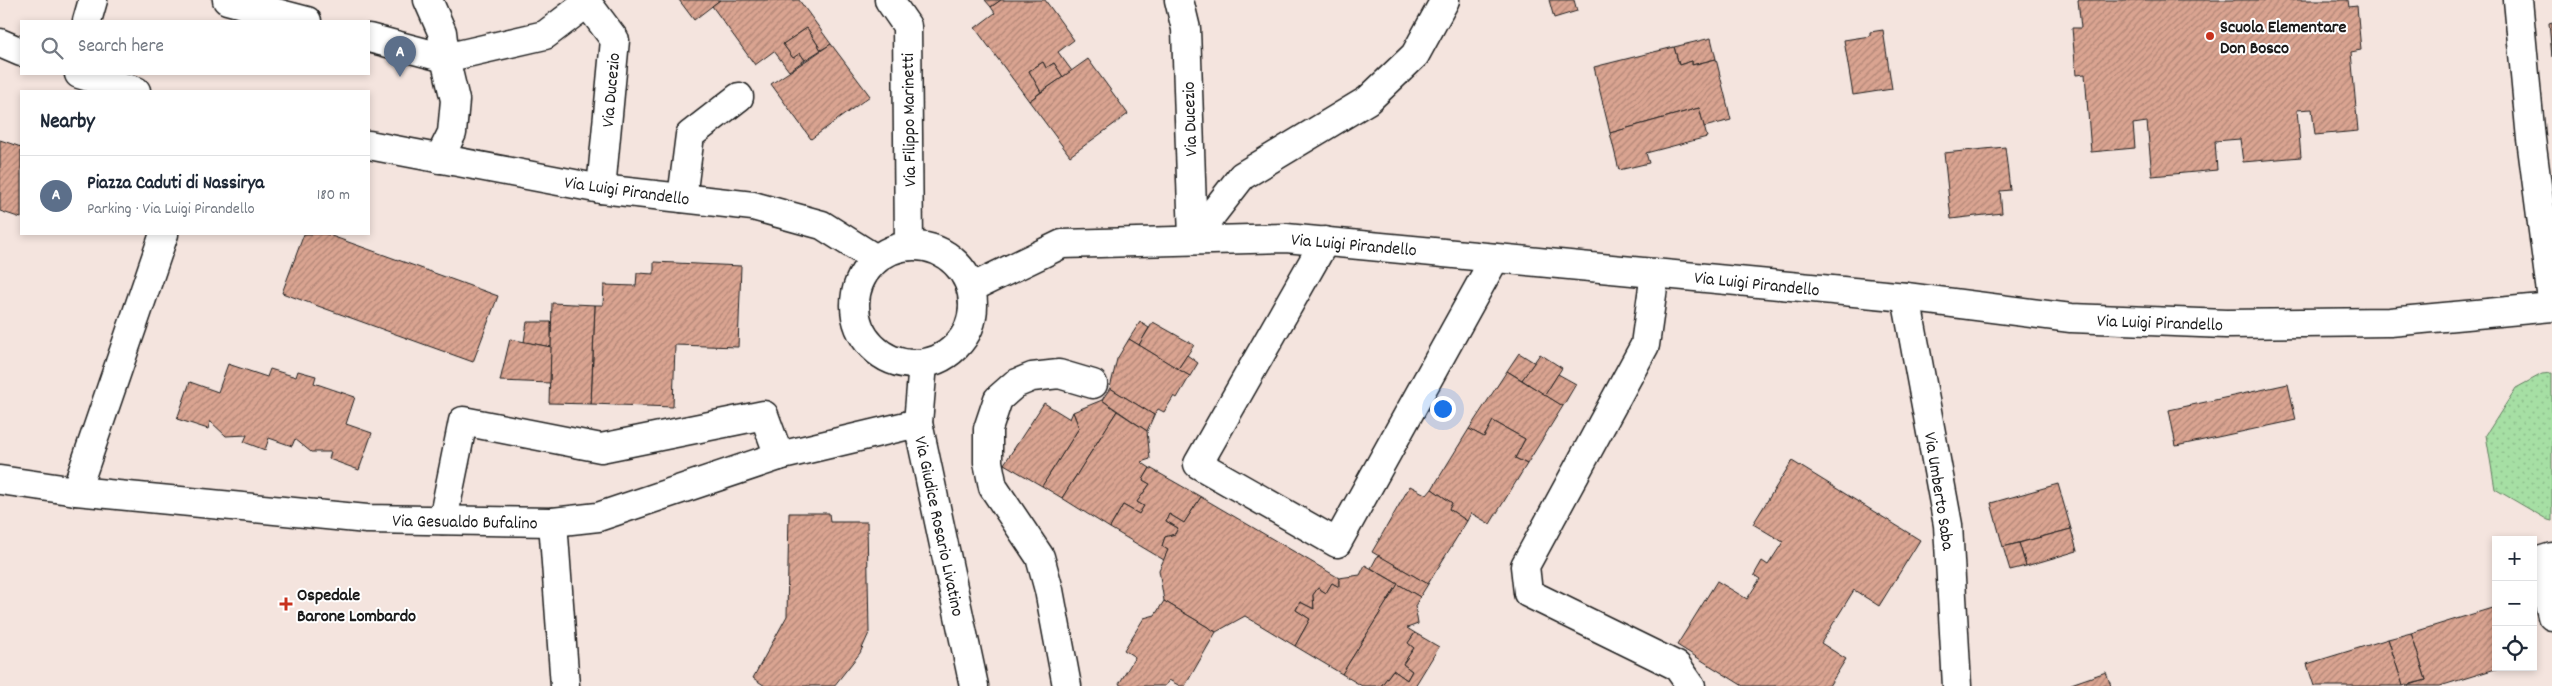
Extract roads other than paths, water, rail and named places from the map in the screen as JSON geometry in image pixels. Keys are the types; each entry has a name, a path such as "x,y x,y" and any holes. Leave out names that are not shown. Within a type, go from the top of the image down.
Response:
{"street":[{"path":"87,20 93,0"},
{"path":"227,0 303,20"},
{"path":"428,0 442,32 445,58 455,100 452,133 439,158"},
{"name":"Via Filippo Marinetti","path":"889,0 907,26 909,246"},
{"name":"Via Ducezio","path":"1179,0 1186,29 1192,239"},
{"path":"1192,239 1242,176 1368,100 1415,56 1444,0"},
{"path":"2518,0 2541,138 2552,300"},
{"path":"370,38 445,58 545,35 586,1"},
{"name":"Via Ducezio","path":"586,1 615,40 602,189"},
{"path":"0,43 20,52"},
{"path":"82,75 133,90"},
{"path":"682,198 690,135 739,97"},
{"name":"Via Luigi Pirandello","path":"370,145 602,189 753,206 822,225 876,259"},
{"path":"76,491 164,235"},
{"name":"Via Luigi Pirandello","path":"970,288 1062,244 1192,239 1286,238 1906,297 2071,318 2226,324 2390,322 2552,306"},
{"path":"1325,241 1198,464 1337,543 1495,258"},
{"path":"909,246 925,247 951,259 963,273 970,288 973,308 968,329 950,353 936,361 922,364 904,364 877,353 864,339 856,321 854,301 860,280 876,259 892,250 909,246"},
{"path":"1655,273 1645,345 1525,566 1528,593 1677,666 1691,686"},
{"name":"Via Umberto Saba","path":"1906,297 1948,525 1958,686"},
{"name":"Via Giudice Rosario Livatino","path":"922,364 918,423 974,686"},
{"path":"1067,686 1049,590 1040,557 993,488 988,462 988,429 998,399 1015,384 1032,377 1059,374 1093,384"},
{"path":"443,520 463,421 602,448 764,416 779,456"},
{"name":"Via Gesualdo Bufalino","path":"0,480 76,491 367,519 554,522 598,516 779,456 918,423"},
{"path":"554,522 565,686"},
{"path":"2552,558 2539,561 2552,616"}],"place":[{"name":"Scuola Elementare Don Bosco","path":"2210,36"},
{"name":"Piazza Caduti di Nassirya","path":"400,77"},
{"name":"Ospedale Barone Lombardo","path":"286,604"}]}
